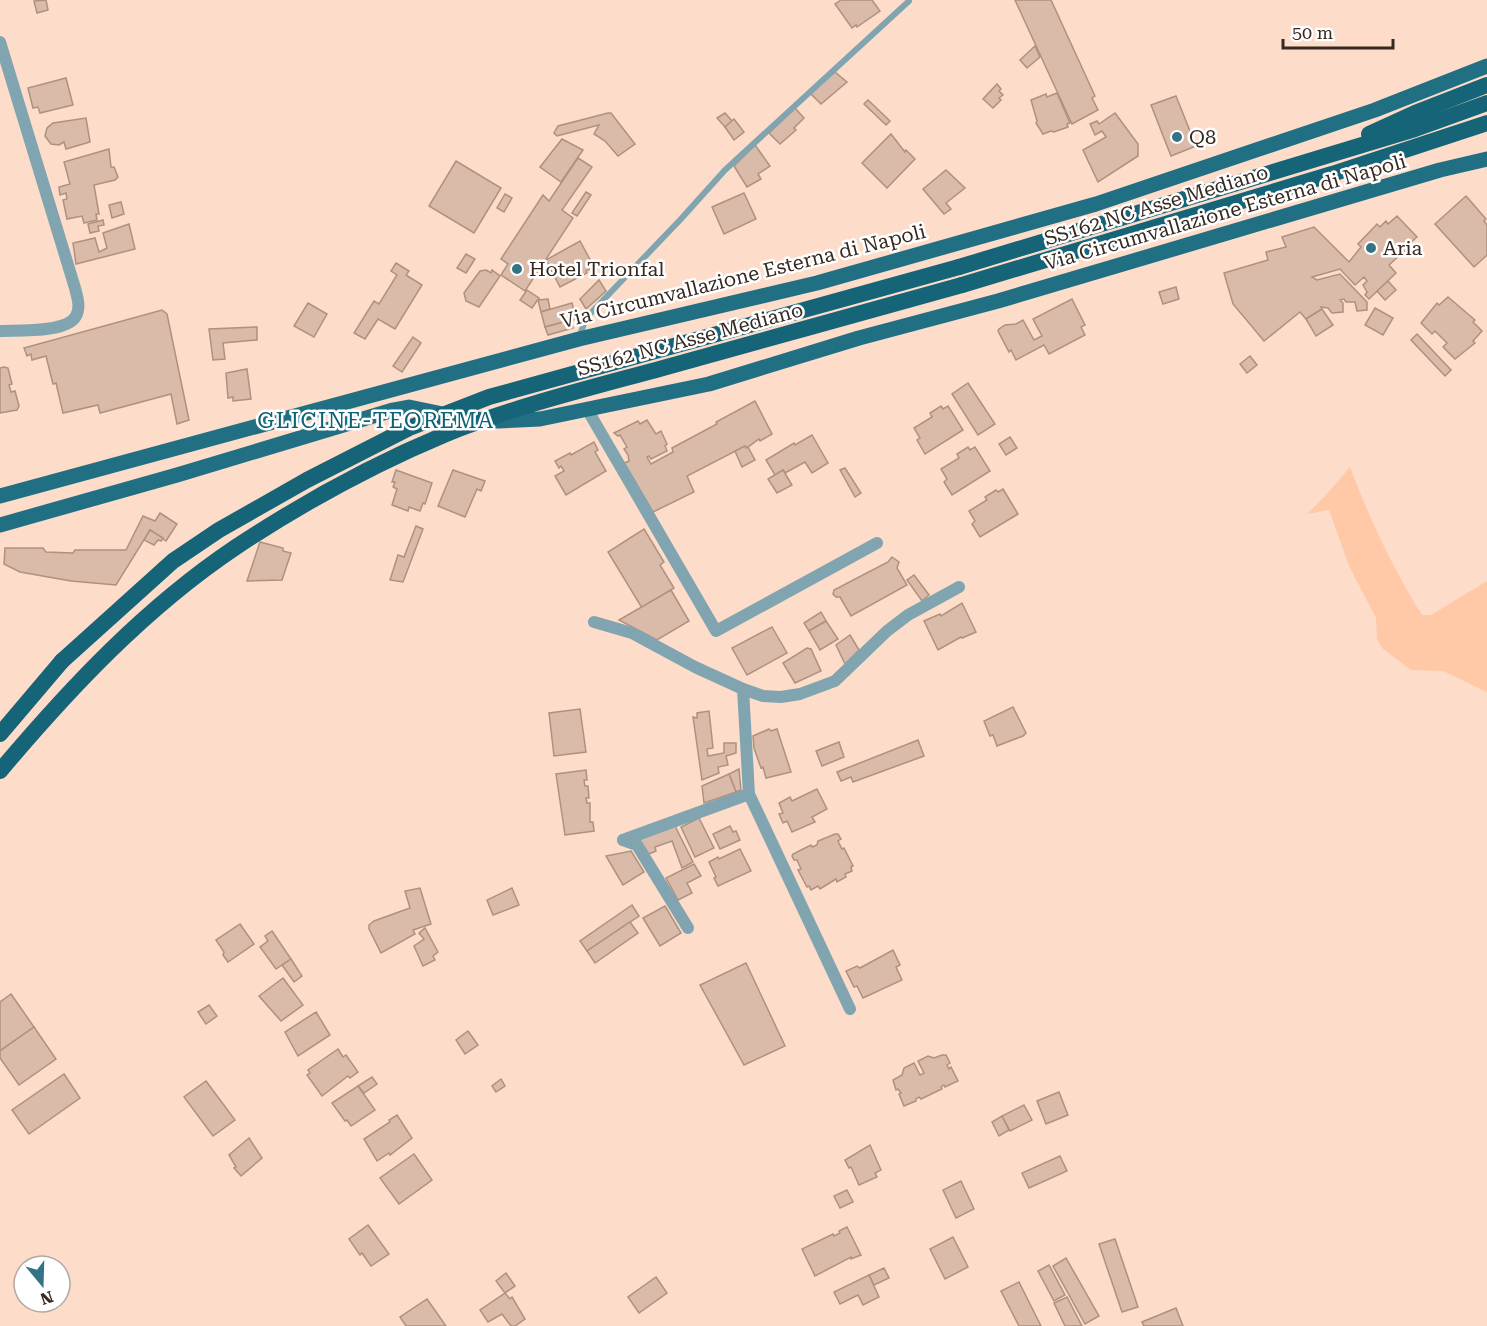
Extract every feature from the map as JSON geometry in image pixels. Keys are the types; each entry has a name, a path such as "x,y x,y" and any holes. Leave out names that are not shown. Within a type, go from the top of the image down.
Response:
{"highway":[{"path":"1311,161 1415,113 1487,85"},
{"name":"SS162 NC Asse Mediano","path":"0,734 62,661 173,561 219,530 307,480 409,428 489,397 959,267 1415,129 1487,103"},
{"name":"SS162 NC Asse Mediano","path":"0,771 109,651 170,597 236,547 342,483 445,435 519,408 962,285 1321,177 1487,123"}],"main road":[{"name":"Via Circumvallazione Esterna di Napoli","path":"0,496 579,339 817,283 1096,204 1375,110 1487,66"},
{"name":"Via Circumvallazione Esterna di Napoli","path":"0,525 393,410 409,407 462,418 498,421 540,419 709,384 859,338 998,301 1440,170 1487,159"}],"street":[{"path":"0,42 75,288 79,308 76,316 68,324 0,331"},
{"path":"587,409 716,631 877,543"},
{"path":"594,622 632,633 742,689 763,696 781,697 800,694 835,681 887,631 908,615 959,587"},
{"path":"742,689 749,794 850,1009"},
{"path":"688,928 637,845 623,840 749,794"}],"lane":[{"path":"579,339 586,318 725,170 909,2"}],"shaded area":[{"path":"1350,467 1382,543 1422,615 1431,615 1487,581 1487,692 1443,671 1411,670 1382,648 1377,639 1376,618 1349,566 1329,510 1307,514"}],"building":[{"path":"46,0 48,10 37,13 34,1"},
{"path":"841,0 872,0 880,11 852,28 835,4"},
{"path":"1015,0 1051,0 1095,96 1092,98 1098,110 1072,124"},
{"path":"1035,46 1040,57 1027,68 1020,60"},
{"path":"835,72 847,82 821,104 810,93"},
{"path":"66,78 73,105 40,113 38,107 33,108 28,88"},
{"path":"997,84 1003,95 993,108 983,99"},
{"path":"1057,93 1070,123 1067,124 1068,127 1043,134 1036,123 1031,100 1046,94 1047,97"},
{"path":"1176,96 1196,146 1171,156 1151,105"},
{"path":"868,100 890,121 886,125 864,104"},
{"path":"795,108 804,118 794,128 796,130 780,144 769,133"},
{"path":"611,113 635,144 618,156 605,141 594,134 599,125 557,136 554,133 558,126"},
{"path":"725,113 732,121 725,127 717,118"},
{"path":"1115,113 1138,144 1138,156 1098,182 1083,150 1106,137 1102,131 1095,135 1090,124 1097,121 1099,124"},
{"path":"86,118 90,142 66,149 64,142 59,145 51,144 45,136 47,128 53,123"},
{"path":"734,119 744,132 734,140 725,127"},
{"path":"891,134 905,152 906,150 915,159 887,188 862,163"},
{"path":"562,139 583,150 561,182 540,167"},
{"path":"755,145 770,166 758,174 761,179 747,187 734,166"},
{"path":"109,149 111,167 114,167 118,177 115,180 94,185 99,214 96,214 97,220 84,223 82,216 67,219 63,200 67,199 66,193 60,195 59,187 70,184 64,162"},
{"path":"578,158 592,167 562,210 573,218 525,291 501,275 508,264 501,259 543,195 549,201"},
{"path":"456,161 501,188 474,233 429,206"},
{"path":"946,170 965,188 946,203 951,209 944,214 923,189"},
{"path":"586,192 591,195 577,216 572,213"},
{"path":"744,193 756,219 724,234 712,207"},
{"path":"505,194 512,198 504,212 497,208"},
{"path":"1466,196 1486,219 1484,221 1487,225 1487,255 1474,267 1435,224"},
{"path":"121,202 124,214 112,218 109,205"},
{"path":"1397,216 1417,237 1389,265 1396,273 1369,299 1365,295 1367,292 1363,285 1367,281 1364,277 1355,285 1340,269 1312,277 1317,280 1340,274 1367,302 1367,310 1357,311 1355,302 1346,302 1344,299 1340,300 1343,303 1343,312 1332,313 1328,308 1321,307 1322,309 1306,319 1300,312 1264,341 1233,304 1224,273 1268,260 1266,252 1286,247 1282,237 1314,227 1349,262 1361,247 1358,244 1377,224 1380,227 1386,221 1388,224"},
{"path":"103,220 104,225 98,226 99,231 90,233 88,224"},
{"path":"129,224 135,249 76,264 73,243 95,238 99,252 107,248 103,233"},
{"path":"580,241 594,267 560,287 546,260"},
{"path":"466,254 475,259 466,273 457,268"},
{"path":"396,263 409,271 406,275 422,285 395,329 378,319 365,339 354,333 374,301 379,304 397,275 391,271"},
{"path":"486,270 491,273 492,270 500,276 479,307 466,301 464,293 480,271"},
{"path":"599,280 606,291 586,309 580,299"},
{"path":"1388,281 1396,290 1385,300 1377,291"},
{"path":"1176,287 1179,299 1163,304 1159,292"},
{"path":"527,290 539,298 532,308 520,300"},
{"path":"1448,297 1475,320 1473,322 1482,331 1473,341 1475,343 1455,359 1443,347 1447,343 1435,331 1432,334 1421,323 1437,303 1439,305"},
{"path":"548,299 550,309 541,312 538,300"},
{"path":"1072,299 1085,325 1081,327 1085,335 1049,354 1044,345 1016,360 1011,350 1009,352 999,329 1023,320 1034,340 1042,336 1033,319"},
{"path":"308,303 327,314 314,337 294,326"},
{"path":"572,303 576,319 545,327 541,312"},
{"path":"1375,308 1393,318 1383,335 1365,325"},
{"path":"1322,309 1333,325 1316,336 1306,319"},
{"path":"162,310 167,314 189,420 177,424 171,394 100,413 98,405 63,413 56,383 53,384 46,356 32,360 31,354 27,356 24,348"},
{"path":"571,320 573,328 548,335 545,327"},
{"path":"257,327 257,340 223,343 225,359 213,360 209,329"},
{"path":"1417,334 1451,370 1445,376 1411,340"},
{"path":"413,337 421,343 402,372 393,366"},
{"path":"1250,356 1257,365 1247,373 1240,364"},
{"path":"0,368 8,368 12,384 9,385 11,392 15,391 19,406 17,410 0,413"},
{"path":"247,369 251,399 233,401 233,397 228,398 226,373"},
{"path":"968,383 995,424 978,435 952,394"},
{"path":"755,401 772,434 687,476 694,492 653,512 624,463 629,461 624,449 627,447 620,435 614,433 638,421 640,424 647,420 656,434 661,431 667,444 665,446 667,451 651,459 647,457 651,464 673,452 672,448"},
{"path":"941,406 943,409 948,406 963,430 925,454 917,440 920,438 914,428 932,417 930,413"},
{"path":"812,435 828,463 812,473 805,462 785,473 783,470 775,475 766,460"},
{"path":"1010,437 1017,448 1006,455 999,444"},
{"path":"594,442 598,450 595,452 606,471 566,495 555,476 564,471 555,461"},
{"path":"745,446 748,447 755,460 742,467 735,451"},
{"path":"968,447 970,450 975,447 990,471 952,495 944,482 947,479 941,469 959,458 957,454"},
{"path":"845,468 861,493 855,497 840,470"},
{"path":"396,470 432,483 425,504 423,503 420,511 409,507 408,511 392,505 397,489 393,487 395,482 392,482"},
{"path":"453,470 485,481 481,491 477,489 465,517 438,506"},
{"path":"783,470 792,485 777,493 768,479"},
{"path":"1003,489 1018,514 980,537 972,524 975,521 969,511 987,500 985,497 996,490 998,492"},
{"path":"160,513 177,524 166,541 150,530 116,585 71,581 20,572 4,564 5,548 43,548 46,552 73,553 75,550 126,550 143,516 155,521"},
{"path":"416,526 423,529 403,582 390,580 398,555 404,557"},
{"path":"644,529 664,562 660,565 674,588 642,608 608,552"},
{"path":"150,530 163,538 161,541 158,540 154,545 144,540"},
{"path":"260,542 283,548 283,551 291,553 282,580 247,581"},
{"path":"892,557 899,562 897,568 907,585 851,616 840,597 833,594 834,590 888,562"},
{"path":"914,575 929,595 922,601 907,580"},
{"path":"671,590 689,621 657,640 619,620"},
{"path":"962,603 976,632 961,637 938,650 924,621 940,614 941,616"},
{"path":"821,612 826,621 809,631 804,623"},
{"path":"826,621 838,639 820,650 809,631"},
{"path":"772,627 787,653 747,675 732,648"},
{"path":"850,635 859,650 845,664 836,645"},
{"path":"807,648 811,649 821,671 795,683 783,663"},
{"path":"1013,707 1026,733 997,746 984,721"},
{"path":"580,709 586,752 554,756 549,713"},
{"path":"709,711 713,748 707,749 708,756 724,753 724,743 736,743 736,753 726,756 728,765 718,767 719,773 702,780 693,717 697,718 697,713"},
{"path":"769,729 771,731 777,729 791,772 766,778 754,748 753,736"},
{"path":"918,740 924,756 853,782 851,777 841,781 837,772"},
{"path":"839,742 844,757 822,766 816,751"},
{"path":"739,769 741,790 736,792 729,774"},
{"path":"586,770 587,780 584,780 585,786 588,786 589,798 586,798 587,803 590,803 590,822 593,822 594,831 565,835 556,774"},
{"path":"729,774 736,792 704,803 702,786"},
{"path":"817,789 827,809 812,817 815,822 792,832 787,821 783,823 779,814 783,813 779,803 790,797 792,801"},
{"path":"699,818 714,848 695,857 681,827"},
{"path":"674,824 693,862 682,868 672,841 655,847 656,851 649,854 636,838"},
{"path":"730,826 733,832 736,831 740,840 720,849 713,834"},
{"path":"838,834 841,839 838,841 853,866 852,871 837,882 836,879 820,889 818,886 811,890 798,870 801,869 797,860 794,860 792,856"},
{"path":"740,849 751,871 718,886 709,862"},
{"path":"631,851 644,872 623,885 606,856"},
{"path":"694,864 701,876 687,883 692,893 678,900 666,878"},
{"path":"420,888 431,924 413,930 415,934 381,953 369,925 410,908 405,891"},
{"path":"512,888 519,905 493,915 487,900"},
{"path":"632,905 639,916 587,951 580,941"},
{"path":"665,906 681,933 660,946 643,918"},
{"path":"630,922 638,933 595,963 587,951"},
{"path":"240,924 254,944 228,962 216,940"},
{"path":"425,928 438,952 433,956 435,960 423,966 414,946 424,939 419,933"},
{"path":"272,931 291,959 276,969 260,947 268,941 265,936"},
{"path":"893,950 900,965 896,967 902,980 863,998 846,971 857,966 860,968"},
{"path":"291,959 302,976 294,982 282,965"},
{"path":"746,963 785,1046 744,1065 700,985"},
{"path":"283,978 303,1005 281,1021 259,996"},
{"path":"11,994 34,1027 0,1051 0,1002"},
{"path":"209,1005 217,1016 206,1024 198,1012"},
{"path":"316,1012 330,1035 298,1056 285,1032"},
{"path":"34,1027 56,1059 19,1085 0,1058 0,1051"},
{"path":"468,1031 478,1045 465,1054 456,1040"},
{"path":"338,1049 343,1057 346,1055 358,1072 350,1078 348,1076 322,1096 307,1075 310,1073 308,1070"},
{"path":"946,1055 950,1063 947,1065 949,1069 951,1067 958,1081 945,1087 944,1085 942,1089 921,1099 919,1097 916,1101 904,1106 899,1094 901,1093 898,1089 896,1090 893,1080 902,1075 904,1068 914,1063 920,1075 924,1073 918,1061 928,1056 934,1058"},
{"path":"64,1074 80,1098 29,1134 12,1110"},
{"path":"372,1077 377,1084 364,1093 358,1086"},
{"path":"501,1079 505,1086 496,1092 492,1086"},
{"path":"206,1081 235,1120 213,1136 184,1097"},
{"path":"358,1086 375,1110 351,1126 332,1103"},
{"path":"1059,1092 1068,1115 1046,1124 1037,1101"},
{"path":"1024,1105 1032,1120 1010,1131 1002,1116"},
{"path":"397,1115 412,1138 390,1155 389,1153 377,1161 364,1139"},
{"path":"1002,1116 1009,1130 999,1136 992,1122"},
{"path":"249,1138 262,1158 241,1176 234,1168 236,1167 229,1155"},
{"path":"870,1145 881,1170 875,1173 877,1177 859,1185 851,1167 849,1168 845,1160"},
{"path":"414,1154 432,1180 399,1204 380,1178"},
{"path":"1060,1156 1067,1171 1029,1188 1022,1173"},
{"path":"961,1181 974,1209 956,1218 943,1190"},
{"path":"847,1190 853,1202 840,1208 834,1196"},
{"path":"368,1225 389,1254 371,1266 349,1239"},
{"path":"847,1227 861,1255 851,1259 851,1257 815,1276 802,1249 833,1234 834,1236"},
{"path":"953,1237 968,1267 945,1279 930,1249"},
{"path":"1115,1239 1138,1307 1122,1312 1099,1244"},
{"path":"1066,1258 1099,1316 1085,1324 1053,1266"},
{"path":"1049,1265 1065,1295 1054,1301 1038,1271"},
{"path":"884,1268 889,1278 874,1285 869,1275"},
{"path":"506,1273 515,1286 505,1293 496,1281"},
{"path":"869,1275 879,1297 863,1305 858,1295 840,1304 834,1292"},
{"path":"656,1277 667,1293 639,1313 628,1297"},
{"path":"1019,1282 1041,1326 1019,1326 1001,1291"},
{"path":"505,1293 510,1299 512,1297 525,1319 515,1326 511,1326 502,1314 488,1322 480,1310"},
{"path":"1067,1297 1082,1326 1065,1326 1054,1303"},
{"path":"427,1299 446,1326 406,1326 400,1317"},
{"path":"1176,1308 1183,1326 1144,1326 1142,1322"}],"place":[{"name":"Q8","path":"1177,137"},
{"name":"Aria","path":"1371,248"},
{"name":"Hotel Trionfal","path":"517,269"}],"district":[{"name":"GLICINE-TEOREMA","path":"376,420"}]}
